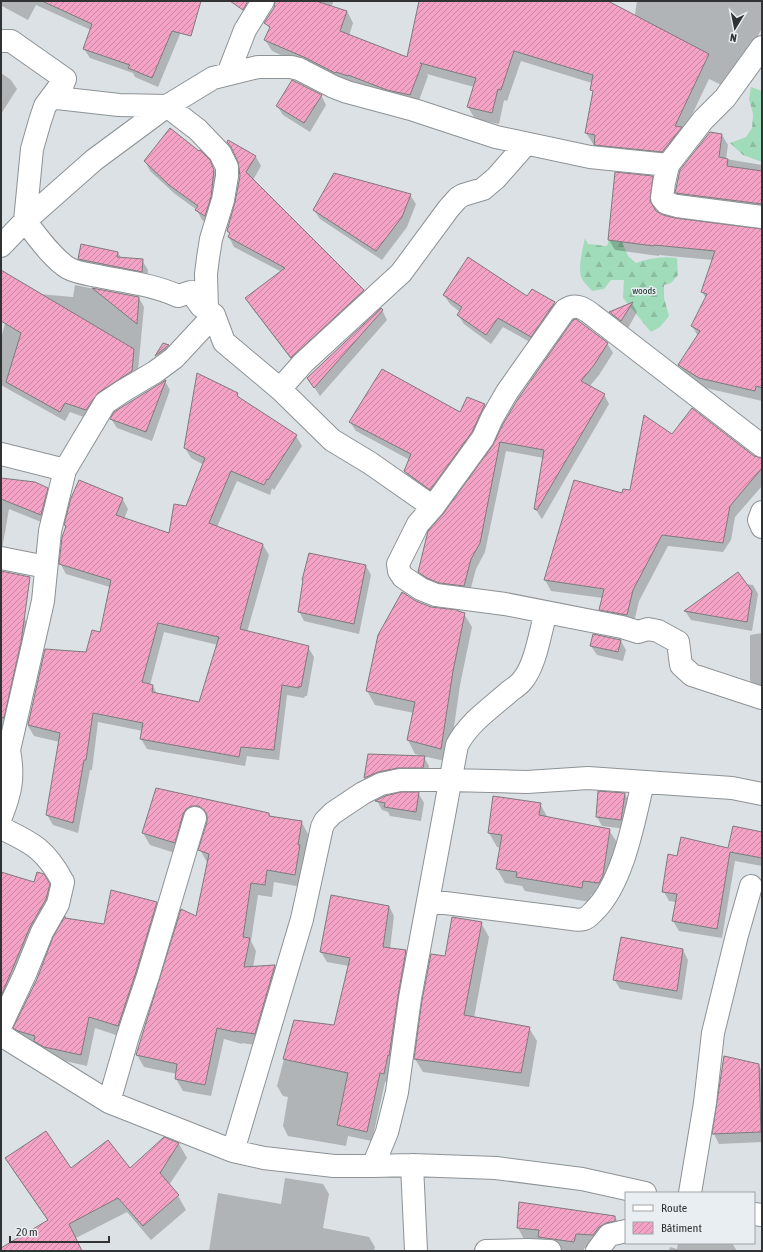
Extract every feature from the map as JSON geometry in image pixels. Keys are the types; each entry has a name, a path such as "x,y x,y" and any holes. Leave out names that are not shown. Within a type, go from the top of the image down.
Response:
{"street":[{"path":"228,74 245,30 263,1"},
{"path":"1,41 11,41 65,79"},
{"path":"762,47 725,98 703,120 668,165 662,198 666,203 677,206 762,218"},
{"path":"1,246 25,221 94,160 166,106 213,78 258,67 291,67 299,69 347,92 414,110 496,137 590,157 668,165"},
{"path":"65,79 57,98 119,105 166,106 198,130 220,152 227,166 227,176 223,200 211,239 206,274 211,312 224,342 280,389 332,440 370,463 434,507"},
{"path":"65,79 45,106 40,121 32,150 25,221 46,247 68,268 78,272 164,289 178,296 191,292 201,306 211,312"},
{"path":"280,389 303,363 401,274 458,198 483,189 496,178 526,144"},
{"path":"762,446 599,320 580,307 573,306 565,310 522,369 492,418 483,438 434,507 418,524 398,564 398,571 403,577 421,589 436,595 504,604 622,627 638,632 648,629 658,631 678,642 681,665 692,675 762,698"},
{"path":"1,817 12,776 9,750 43,601 50,531 65,470 105,403 155,372 174,358 211,312"},
{"path":"1,454 65,470"},
{"path":"762,512 759,520 762,527"},
{"path":"1,558 46,567"},
{"path":"372,1166 387,1132 397,1092 410,998 457,745 464,733 475,720 522,681 528,672 534,656 546,612"},
{"path":"233,1150 302,919 323,824 345,804 381,784 400,780 527,782 588,778 732,788 762,794"},
{"path":"429,901 578,920 586,918 601,904 620,868 643,782"},
{"path":"109,1102 195,818"},
{"path":"1,828 25,839 43,852 62,882 58,904 42,932 25,974 1,1025"},
{"path":"690,1192 705,1103 713,1033 736,935 751,886"},
{"path":"1,1035 109,1102 233,1150 264,1158 334,1166 412,1165 496,1168 582,1179 640,1192"},
{"path":"412,1165 416,1251"},
{"path":"597,1251 609,1235 625,1231"},
{"path":"486,1251 550,1251"}],"green space":[{"path":"751,87 762,91 762,162 743,155 730,143 746,137 752,128 753,114 749,99"},
{"name":"woods","path":"585,238 588,244 607,246 609,240 622,242 628,256 636,263 656,258 677,258 678,275 671,283 664,285 664,298 669,316 660,327 651,332 623,298 624,280 611,280 604,289 592,291 584,282 580,270"}],"building":[{"path":"42,1 201,1 191,36 172,31 152,78 128,68 130,65 83,49 92,24"},
{"path":"230,1 248,1 243,10"},
{"path":"275,1 316,1 347,11 340,31 407,57 419,1 608,1 709,54 675,126 682,127 662,152 594,145 595,135 585,133 593,91 590,90 593,75 514,51 501,90 498,89 492,113 467,107 476,78 420,63 422,64 410,95 387,90 348,75 335,73 306,58 264,40 270,27 264,23 274,8"},
{"path":"292,80 322,95 304,123 276,106"},
{"path":"170,128 199,151 200,150 210,160 214,170 211,197 205,216 195,210 198,206 169,185 144,161"},
{"path":"710,132 722,134 719,157 728,159 727,166 762,171 762,204 675,193 680,170"},
{"path":"228,140 256,156 246,172 364,290 291,358 245,298 285,268 228,237 230,233 227,231 240,176 238,162 227,142"},
{"path":"615,172 653,176 650,201 656,211 663,215 675,218 762,229 762,388 756,386 755,391 699,378 678,365 700,331 691,326 707,294 701,292 715,251 654,246 608,240"},
{"path":"334,173 411,194 402,217 376,251 313,210"},
{"path":"81,244 118,252 117,257 143,259 142,272 78,259"},
{"path":"468,257 527,296 532,289 555,302 531,337 498,318 486,335 457,315 462,307 443,295"},
{"path":"1,270 134,349 132,371 98,393 86,410 65,403 60,412 6,382 21,333 1,321"},
{"path":"92,288 139,297 137,324"},
{"path":"633,302 621,321 609,312"},
{"path":"381,308 383,310 314,388 307,378"},
{"path":"576,319 608,343 594,365 581,381 605,394 537,510 534,509 544,450 500,442 480,543 471,559 464,586 439,583 427,578 418,572 428,531 443,514 493,445 503,424 518,399 573,320"},
{"path":"163,343 169,345 155,356"},
{"path":"382,369 460,412 467,397 485,404 472,432 430,490 404,471 411,454 349,422"},
{"path":"197,373 238,393 237,396 297,435 264,485 231,471 209,523 263,544 240,629 309,646 301,687 299,686 299,688 282,685 274,750 241,747 239,757 140,739 143,723 93,713 86,760 84,760 73,823 46,815 60,733 28,725 45,649 86,652 92,630 100,632 111,580 59,564 62,537 66,526 64,525 71,498 79,480 123,498 116,515 169,533 174,504 186,506 205,458 184,448","holes":["158,623 219,637 199,702 152,692 153,685 142,682"]},
{"path":"166,380 146,432 110,419 114,412"},
{"path":"692,408 754,456 762,458 762,468 730,506 723,543 662,535 633,590 627,615 599,610 604,589 544,580 574,480 622,493 623,489 630,490 644,415 672,434"},
{"path":"1,478 35,482 48,488 41,515 1,499"},
{"path":"309,553 366,565 354,624 298,612 302,580"},
{"path":"1,571 30,577 21,642 4,718 1,717"},
{"path":"738,572 752,591 747,622 684,611"},
{"path":"402,592 416,601 431,607 458,610 465,613 453,671 441,749 407,740 415,702 366,691 378,635"},
{"path":"593,634 621,640 618,652 590,646"},
{"path":"368,754 425,756 423,768 398,768 378,772 364,778"},
{"path":"156,788 269,813 269,816 302,821 295,875 267,870 265,885 251,883 243,937 250,938 244,967 275,965 255,1034 217,1028 205,1085 175,1079 177,1064 136,1055 181,909 196,916 209,854 198,850 207,822 207,815 199,806 192,806 186,809 183,814 175,843 142,833"},
{"path":"598,791 625,793 621,820 596,817"},
{"path":"401,792 419,792 416,812 384,807 385,803 375,801 385,796"},
{"path":"493,796 541,803 539,815 610,829 603,875 599,883 583,881 582,888 516,877 517,872 496,869 502,835 488,833"},
{"path":"733,826 762,832 762,858 730,852 717,929 672,921 677,894 662,892 668,854 677,856 681,837 728,848"},
{"path":"1,872 34,882 37,872 44,874 50,884 46,899 30,927 1,996"},
{"path":"111,890 157,902 118,1026 89,1017 81,1055 44,1047 34,1041 35,1036 13,1028 37,979 53,937 65,916 65,918 104,924"},
{"path":"331,895 389,906 383,947 406,950 389,1056 388,1055 384,1074 380,1073 367,1132 337,1125 348,1073 283,1059 294,1020 334,1025 350,958 320,952"},
{"path":"452,917 482,922 464,1015 530,1027 521,1073 414,1059 422,1000 431,954 445,956"},
{"path":"621,937 683,949 677,991 613,980"},
{"path":"724,1056 759,1064 761,1132 712,1134"},
{"path":"46,1131 71,1168 108,1140 130,1168 164,1137 179,1143 160,1173 179,1195 143,1226 118,1198 69,1224 82,1251 1,1251 1,1248 48,1220 5,1158"},
{"path":"519,1202 615,1216 615,1221 606,1223 599,1227 593,1235 576,1234 574,1242 538,1237 539,1230 517,1228"}]}
